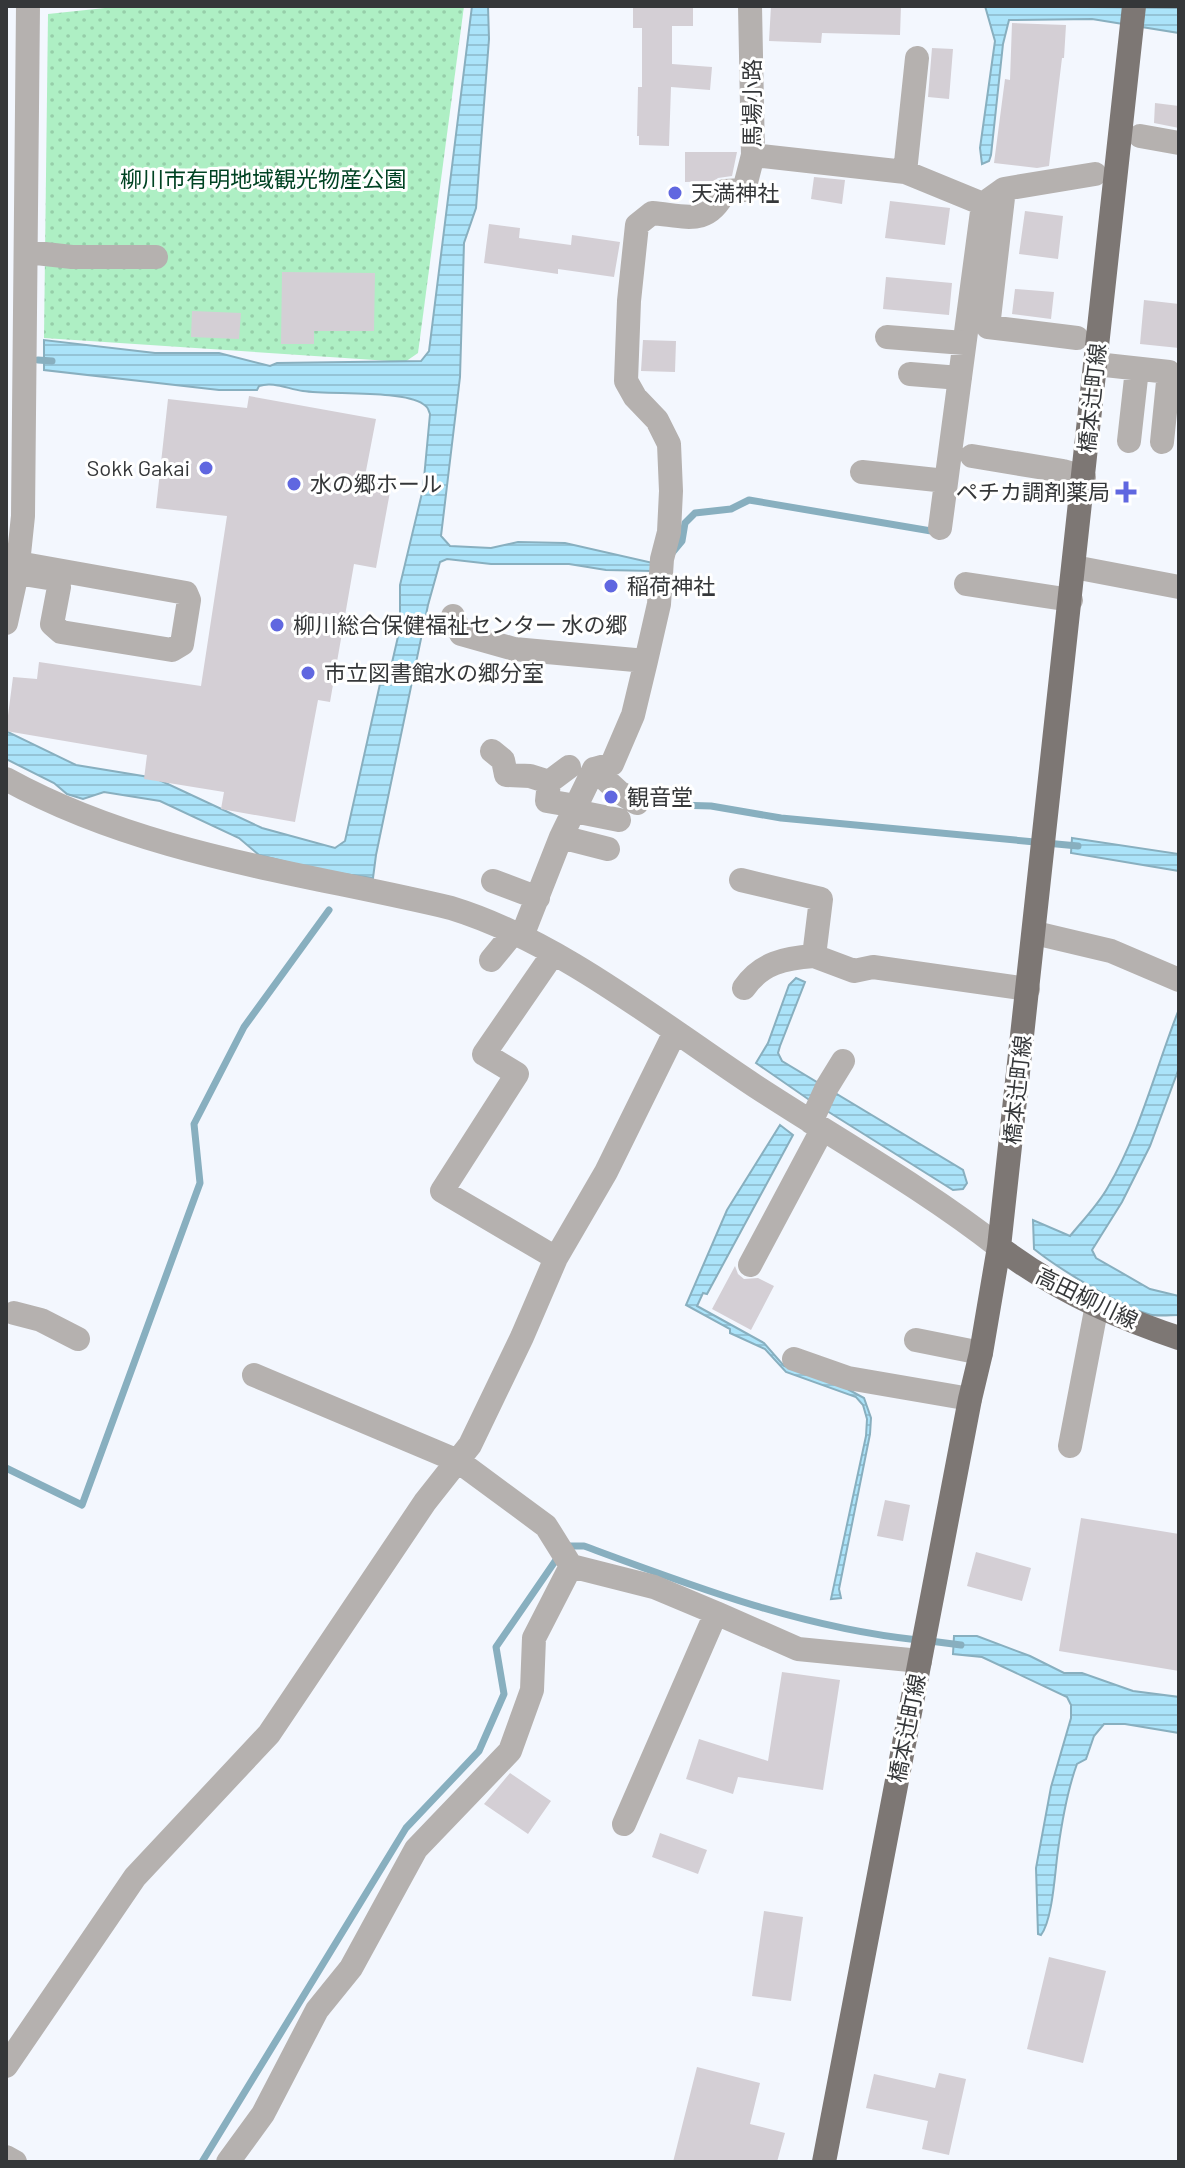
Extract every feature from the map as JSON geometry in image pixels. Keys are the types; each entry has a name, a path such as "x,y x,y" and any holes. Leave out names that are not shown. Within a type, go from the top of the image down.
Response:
{"main road":[{"name":"橋本辻町線","path":"824,2162 999,1247 1133,17"},
{"name":"高田柳川線","path":"999,1247 1032,1272 1097,1305 1133,1323 1179,1338"}],"street":[{"name":"馬場小路","path":"646,661 659,604 671,491 669,444 645,399 626,381 629,301 637,225 652,213 696,218 709,214 718,206 725,191 744,190 753,155 750,6"},
{"path":"6,623 18,568 23,516 27,252 21,8"},
{"path":"905,172 917,58"},
{"path":"1140,136 1179,143"},
{"path":"753,155 905,172 983,204"},
{"path":"940,528 983,204 1004,189 1095,174"},
{"path":"1004,189 988,327 1077,338"},
{"path":"27,252 72,257 156,257"},
{"path":"887,337 964,343"},
{"path":"1096,364 1169,372 1162,442"},
{"path":"1129,441 1137,369"},
{"path":"910,374 960,378"},
{"path":"972,456 1084,477"},
{"path":"862,472 946,481"},
{"path":"1074,567 1179,587"},
{"path":"18,568 186,593 189,600 182,644 172,650 61,632 52,624 59,587 54,579 18,568"},
{"path":"966,584 1071,600"},
{"path":"453,616 461,634 514,649 646,661 633,715 609,769 575,808 538,898 518,934 491,960"},
{"path":"492,751 503,760 506,775 530,776 549,782"},
{"path":"569,767 549,782 547,801 619,820"},
{"path":"609,769 619,792 637,803"},
{"path":"6,779 72,811 170,845 451,908 518,934 817,1122 959,1215 999,1247"},
{"path":"561,837 608,849"},
{"path":"741,880 821,899 814,956"},
{"path":"493,881 538,898"},
{"path":"1035,933 1111,951 1179,980"},
{"path":"553,954 484,1054 517,1074 442,1191 556,1258"},
{"path":"744,988 754,973 771,963 814,956 854,971 873,967 1028,989"},
{"path":"6,2066 135,1877 269,1734 425,1502 470,1445 556,1258 606,1172 675,1032"},
{"path":"750,1265 817,1122 827,1087 843,1061"},
{"path":"1070,1446 1097,1305"},
{"path":"9,1310 41,1320 78,1339"},
{"path":"916,1340 981,1353"},
{"path":"794,1359 848,1378 970,1399"},
{"path":"254,1375 458,1461 546,1526 571,1566 654,1587 798,1649 920,1661"},
{"path":"228,2162 263,2114 317,2010 351,1968 416,1849 510,1751 532,1690 534,1638 571,1566"},
{"path":"624,1824 716,1613"},
{"path":"6,2157 15,2162"}],"green space":[{"name":"柳川市有明地域観光物産公園","path":"124,6 464,6 418,353 405,362 44,338 48,14"}],"water":[{"path":"472,6 488,6 489,39 476,208 464,243 460,377 441,536 450,546 491,548 518,542 565,543 653,563 653,571 606,570 569,564 491,564 447,559 440,562 428,605 373,878 322,871 259,855 239,838 160,801 104,792 83,799 67,794 54,783 6,759 6,731 76,765 155,778 262,828 335,848 345,841 380,684 391,667 400,628 400,585 423,489 428,408 413,400 384,395 303,391 270,384 259,386 257,390 219,390 44,370 44,340 155,353 219,353 270,366 277,363 421,361 429,351"},
{"path":"985,6 1179,8 1179,33 1092,19 1009,20 1003,44 991,155 989,161 982,164 980,148 995,41"},
{"path":"1072,838 1179,854 1179,871 1071,853"},
{"path":"796,978 805,982 780,1046 778,1053 782,1061 963,1170 967,1183 963,1189 953,1190 756,1063 768,1043 789,985"},
{"path":"1179,1009 1179,1068 1150,1146 1122,1202 1092,1250 1096,1258 1150,1289 1179,1296 1179,1315 1155,1315 1105,1295 1034,1249 1033,1220 1070,1236 1100,1200 1129,1145"},
{"path":"780,1125 793,1135 707,1294 703,1293 697,1306 764,1343 784,1366 840,1385 864,1398 871,1418 870,1434 839,1589 841,1598 831,1599 866,1436 867,1419 863,1405 856,1397 786,1372 765,1349 730,1333 730,1329 686,1305 727,1210"},
{"path":"954,1636 977,1636 1064,1673 1082,1673 1133,1691 1179,1697 1179,1733 1125,1724 1104,1724 1094,1736 1086,1759 1077,1764 1063,1817 1051,1906 1041,1935 1038,1934 1036,1868 1051,1787 1071,1718 1071,1705 1067,1697 982,1657 953,1654"}],"building":[{"path":"633,6 693,6 693,26 672,26 672,64 712,67 710,90 671,87 669,146 639,145 638,87 642,87 642,28 633,28"},
{"path":"771,6 901,6 900,35 822,33 821,43 769,41"},
{"path":"1012,23 1066,25 1049,166 1037,168 994,163 1005,79 1010,80"},
{"path":"932,48 953,49 949,99 928,97"},
{"path":"1155,103 1179,106 1179,128 1154,123"},
{"path":"685,152 737,152 732,176 714,181 685,182"},
{"path":"814,177 845,180 842,204 811,199"},
{"path":"890,201 950,208 945,245 885,238"},
{"path":"1025,211 1063,216 1058,259 1019,254"},
{"path":"489,224 520,228 519,238 571,245 572,235 620,242 614,277 558,269 558,274 484,263"},
{"path":"282,272 375,273 374,331 314,331 314,344 281,344"},
{"path":"886,277 952,283 949,315 883,309"},
{"path":"1015,289 1054,292 1051,319 1012,314"},
{"path":"1144,300 1179,304 1179,348 1140,344"},
{"path":"192,311 241,313 239,339 191,337"},
{"path":"643,340 676,341 675,372 641,371"},
{"name":"柳川総合保健福祉センター 水の郷","path":"249,396 376,419 365,476 392,481 376,568 354,564 330,702 318,700 295,822 221,809 224,792 144,779 147,755 6,731 13,677 37,679 39,662 201,686 227,516 156,508 168,399 247,408"},
{"path":"735,1266 744,1279 758,1278 774,1286 751,1330 712,1309"},
{"path":"885,1500 910,1505 903,1541 877,1536"},
{"path":"1081,1518 1179,1534 1179,1671 1059,1651"},
{"path":"976,1552 1031,1568 1022,1601 967,1586"},
{"path":"782,1672 840,1680 823,1790 738,1777 733,1794 686,1779 699,1739 768,1761"},
{"path":"510,1773 551,1801 528,1834 484,1804"},
{"path":"660,1833 707,1850 698,1874 652,1857"},
{"path":"764,1911 803,1917 791,2001 752,1996"},
{"path":"1049,1957 1106,1971 1083,2063 1027,2049"},
{"path":"697,2067 760,2083 750,2124 785,2133 777,2162 673,2162"},
{"path":"939,2073 966,2079 949,2155 922,2149 928,2121 866,2108 874,2074 935,2088"}],"waterway":[{"path":"38,360 52,361"},
{"path":"672,553 682,541 685,523 695,513 731,509 749,500 937,532"},
{"path":"677,805 711,806 781,818 1078,846"},
{"path":"6,1468 82,1505 200,1183 194,1124 244,1027 329,910"},
{"path":"565,1546 584,1546 790,1616 918,1640"},
{"path":"202,2162 406,1828 479,1751 504,1694 496,1647 558,1557"},
{"path":"930,1641 961,1645"}],"place":[{"name":"天満神社","path":"675,193"},
{"name":"Sokk Gakai","path":"206,468"},
{"name":"水の郷ホール","path":"294,484"},
{"name":"ペチカ調剤薬局","path":"1126,492"},
{"name":"稲荷神社","path":"611,586"},
{"name":"柳川総合保健福祉センター 水の郷","path":"277,625"},
{"name":"市立図書館水の郷分室","path":"308,673"},
{"name":"観音堂","path":"611,797"}]}
